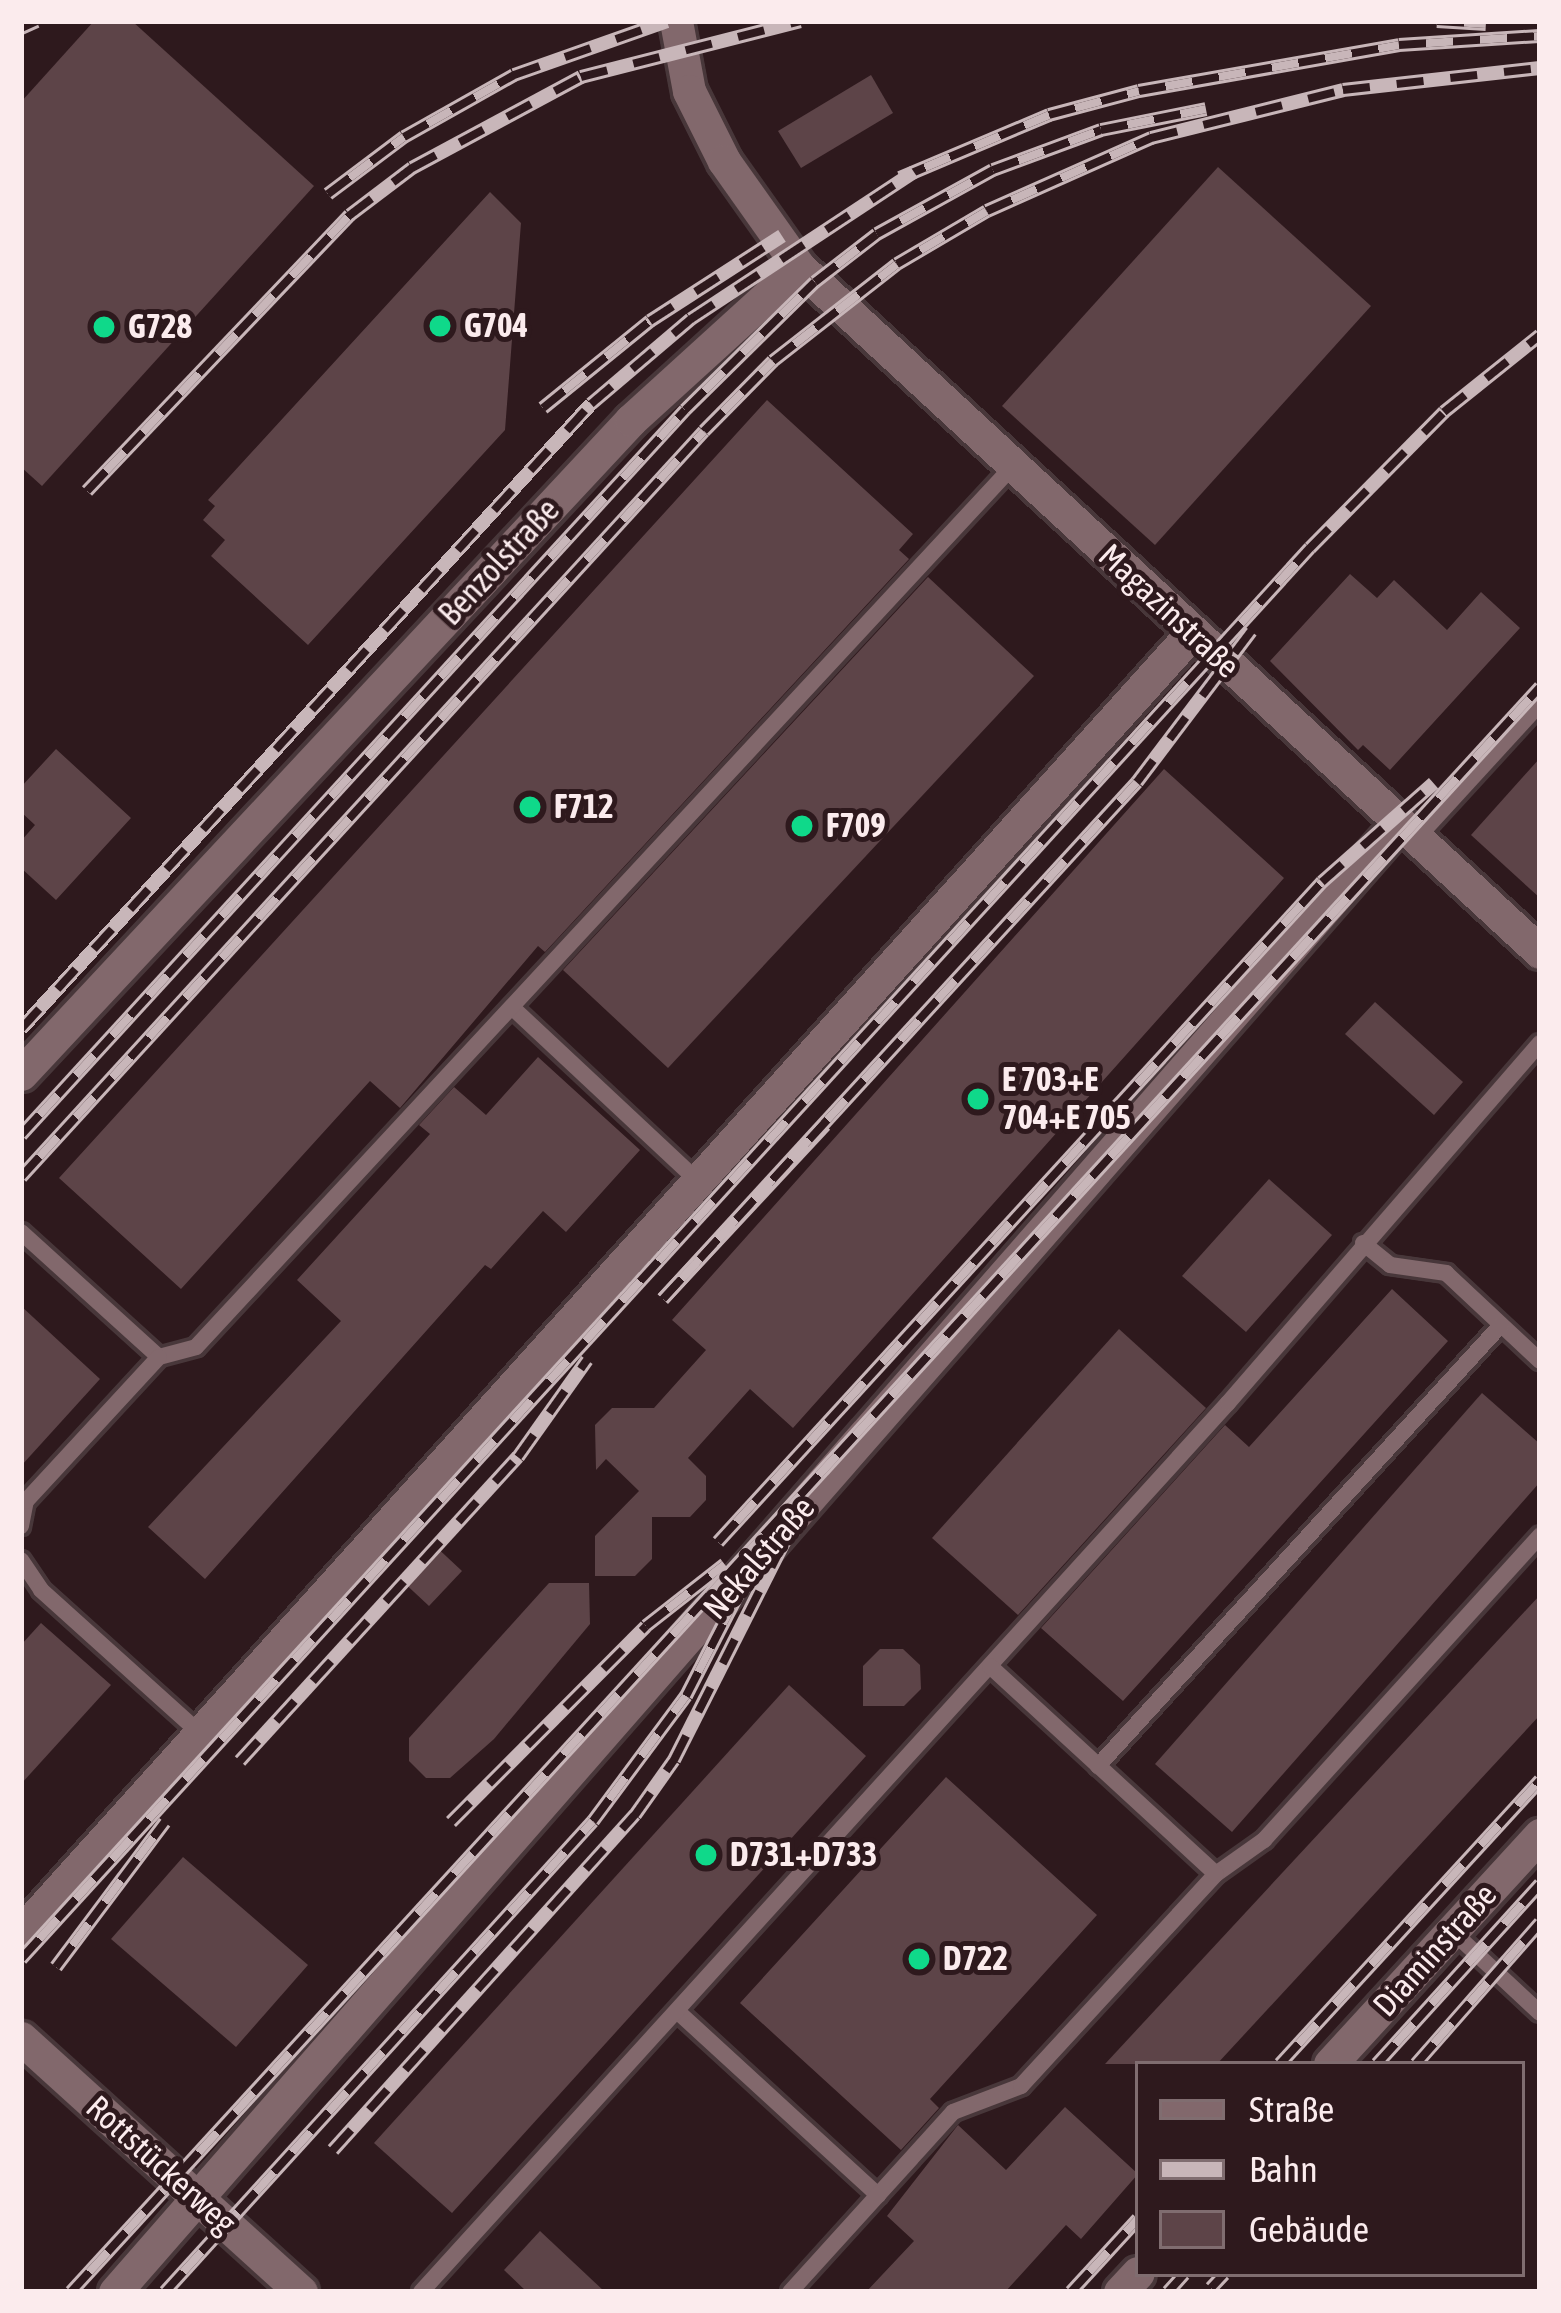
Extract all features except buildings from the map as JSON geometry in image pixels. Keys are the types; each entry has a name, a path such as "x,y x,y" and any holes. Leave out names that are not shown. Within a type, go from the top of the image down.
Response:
{"street":[{"path":"676,21 689,91 724,161 799,268"},
{"name":"Magazinstraße","path":"799,268 1540,952"},
{"name":"Benzolstraße","path":"21,1074 631,420 799,268"},
{"path":"21,1932 1192,633"},
{"name":"Nekalstraße","path":"115,2292 1408,830"},
{"name":"Diaminstraße","path":"1333,2061 1540,1835"},
{"name":"Rottstückerweg","path":"21,2038 301,2292"}],"lane":[{"path":"21,1526 26,1502 159,1358 196,1347 227,1322 1013,466"},
{"path":"1408,830 1540,704"},
{"path":"514,1009 698,1180"},
{"path":"421,2292 990,1666 1540,1043"},
{"path":"21,1232 159,1358"},
{"path":"1363,1243 1390,1265 1446,1273 1540,1360"},
{"path":"1098,1766 1502,1325"},
{"path":"790,2292 952,2112 1022,2086 1216,1874 1264,1840 1540,1536"},
{"path":"21,1560 41,1590 200,1733"},
{"path":"990,1666 1216,1874"},
{"path":"1452,1931 1540,2012"},
{"path":"677,2011 878,2195"}],"railway":[{"path":"21,28 37,21"},
{"path":"328,194 404,137 514,75 667,21"},
{"path":"87,491 350,215 412,168 581,77 800,21"},
{"path":"1437,21 1486,24"},
{"path":"900,178 1049,115 1139,91 1399,45 1540,36"},
{"path":"21,1177 704,431 773,361 897,264 987,211 1151,138 1343,90 1540,68"},
{"path":"21,1135 685,410 815,282 877,234 993,170 1101,130 1206,109"},
{"path":"21,1029 591,404 691,319 914,172"},
{"path":"543,408 650,321 782,236"},
{"path":"21,1959 1310,548 1444,412 1540,335"},
{"path":"825,1125 663,1299 1137,782 1251,631"},
{"path":"71,2292 1540,687"},
{"path":"718,1542 1322,882 1434,783"},
{"path":"240,1761 518,1457 587,1360"},
{"path":"333,2150 635,1815 674,1760 797,1516"},
{"path":"165,2292 593,1821 686,1696 757,1557"},
{"path":"451,1822 646,1626 725,1564"},
{"path":"1283,2061 1540,1780"},
{"path":"56,1967 165,1822"},
{"path":"1380,2061 1540,1884"},
{"path":"1419,2061 1540,1923"},
{"path":"1071,2292 1135,2222"},
{"path":"1168,2292 1181,2277"},
{"path":"1211,2288 1221,2277"}],"place":[{"name":"G704","path":"440,326"},
{"name":"G728","path":"104,327"},
{"name":"F712","path":"530,807"},
{"name":"F709","path":"802,826"},
{"name":"E 703+E 704+E 705","path":"978,1099"},
{"name":"D731+D733","path":"706,1855"},
{"name":"D722","path":"919,1959"}]}
